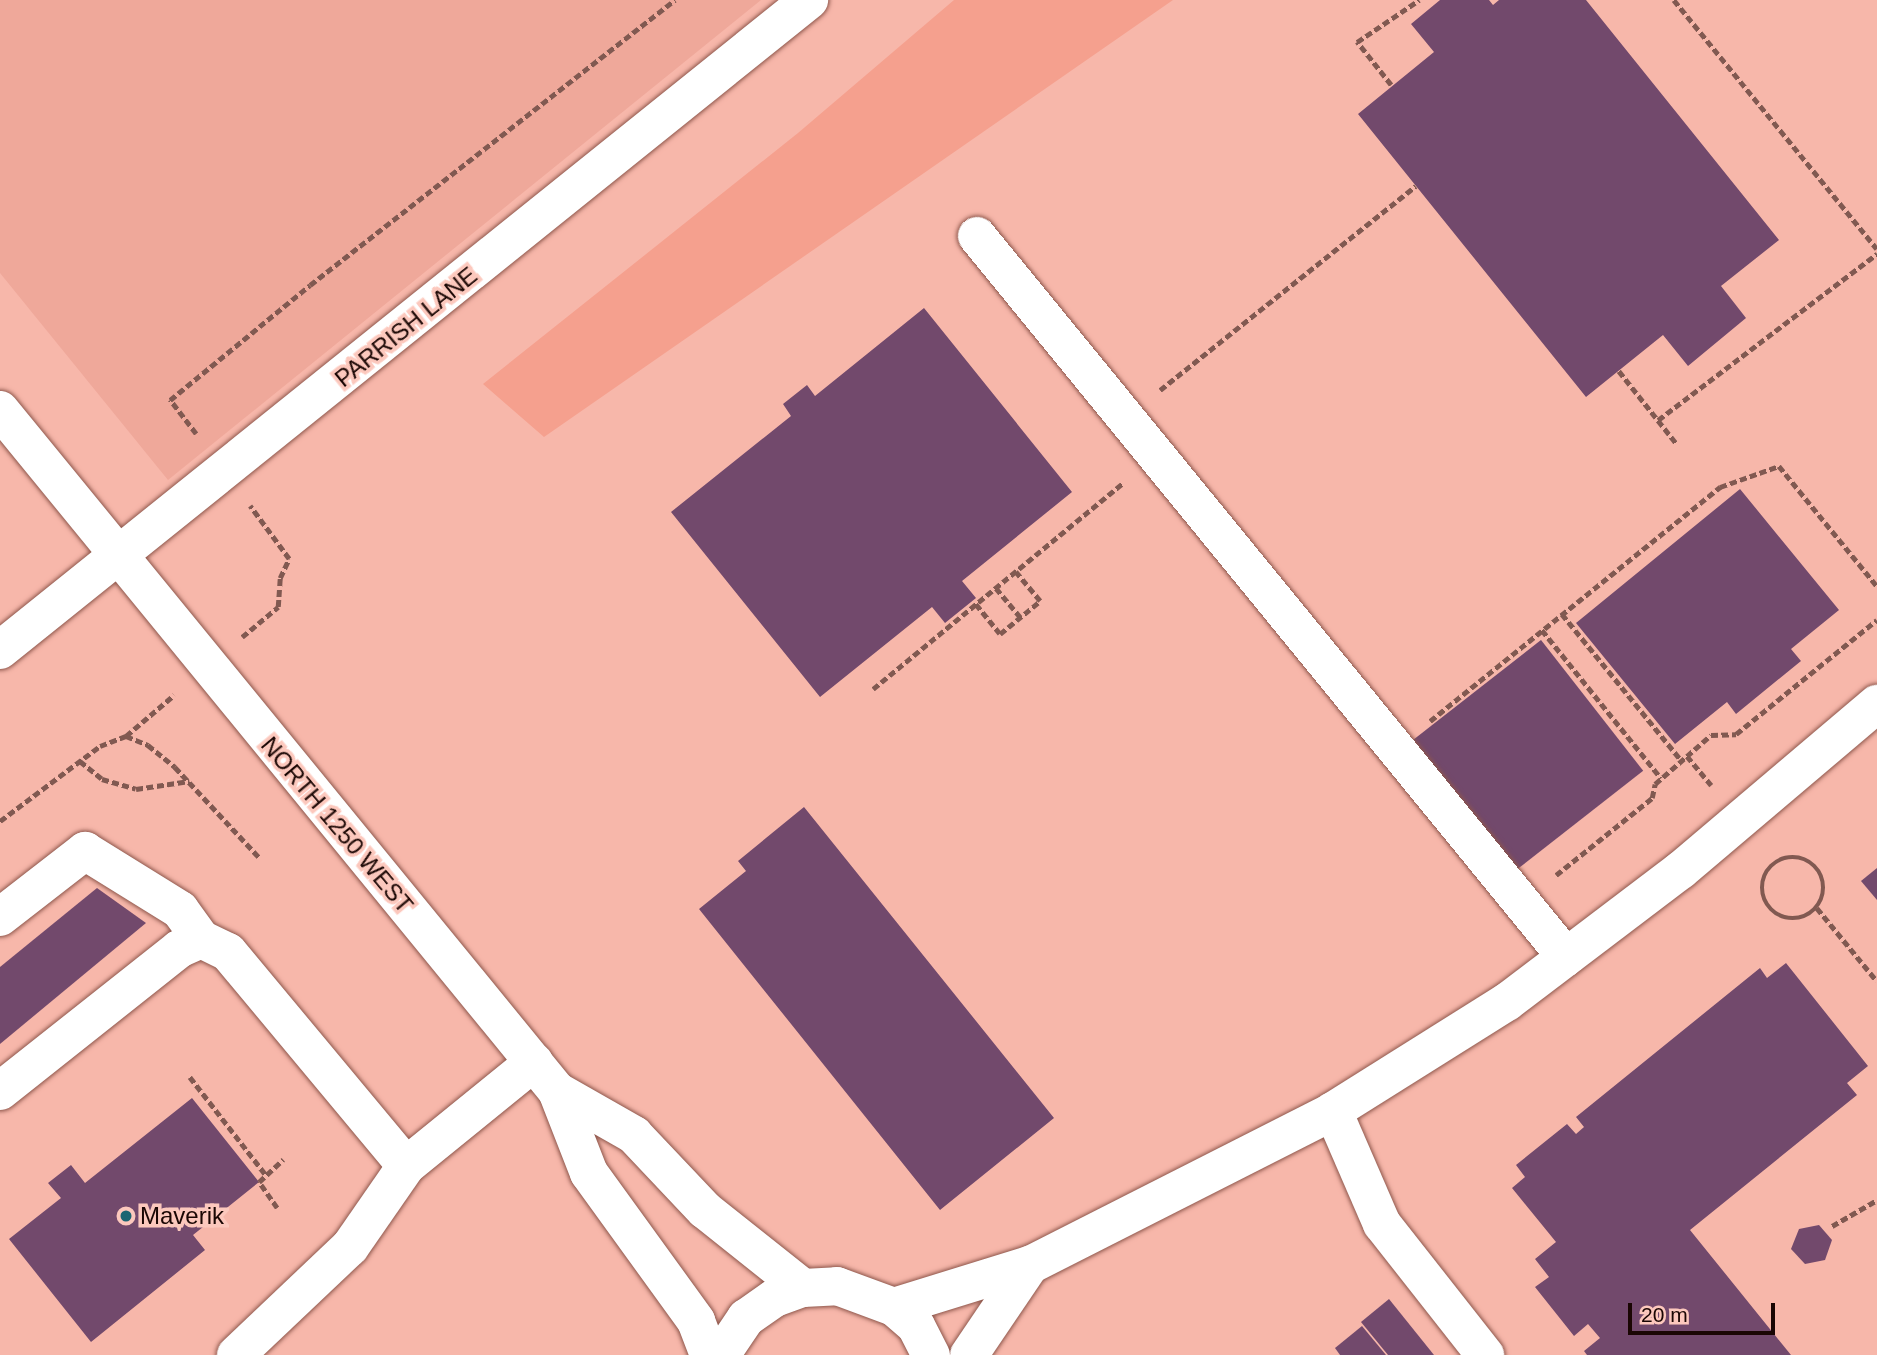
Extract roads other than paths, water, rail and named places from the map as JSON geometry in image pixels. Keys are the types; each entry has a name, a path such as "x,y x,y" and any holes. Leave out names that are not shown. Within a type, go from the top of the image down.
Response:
{"street":[{"name":"PARRISH LANE","path":"0,650 809,0"},
{"path":"977,236 1566,957"},
{"name":"NORTH 1250 WEST","path":"0,410 117,558 546,1077 589,1173 696,1321 709,1355"},
{"path":"894,1307 1030,1265 1332,1111 1507,1002 1681,870 1877,704"},
{"path":"0,917 85,851 180,910 201,939 228,952 406,1167"},
{"path":"0,1091 179,949 201,939"},
{"name":"NORTH 1250 WEST","path":"546,1077 634,1135 705,1210 803,1288"},
{"path":"236,1355 350,1247 406,1167 546,1077"},
{"path":"1332,1111 1382,1224 1485,1355"},
{"path":"969,1355 1030,1265"},
{"path":"721,1355 746,1318 775,1298 803,1288 852,1288 894,1307 915,1326 931,1355"}],"place":[{"name":"Maverik","path":"126,1216"}]}
